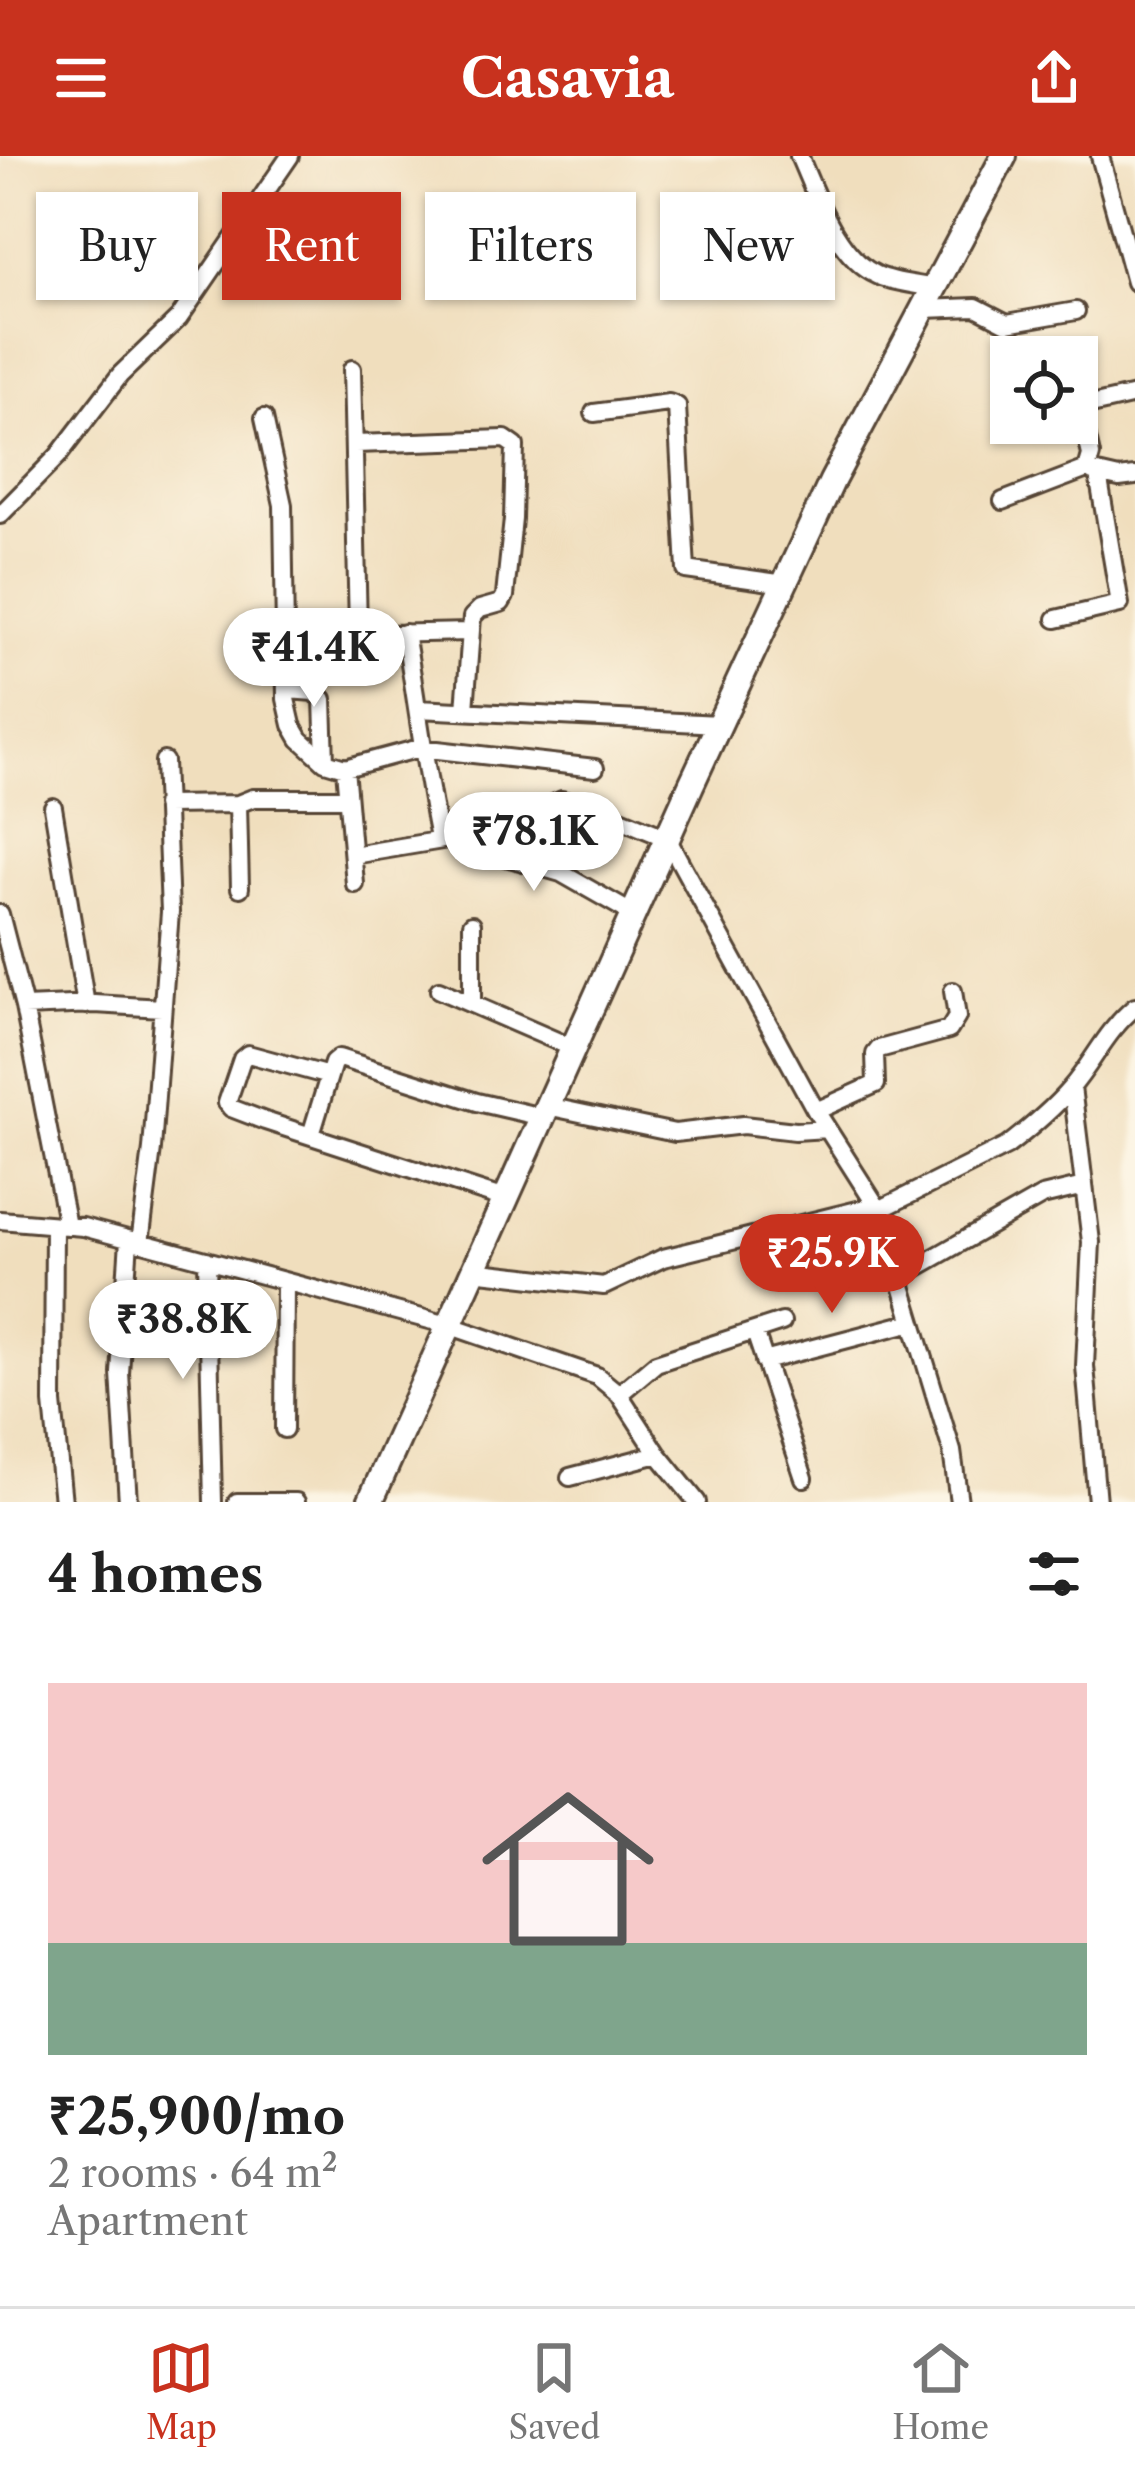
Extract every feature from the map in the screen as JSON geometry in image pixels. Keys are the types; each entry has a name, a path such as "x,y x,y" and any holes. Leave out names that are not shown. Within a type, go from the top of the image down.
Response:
{"highway":[{"path":"370,1502 832,481 1004,156"}],"street":[{"path":"0,515 48,468 119,375 179,318 290,156"},
{"path":"799,156 838,236 861,266 880,277 929,298 976,307 1007,323 1076,310"},
{"path":"1100,156 1135,282"},
{"path":"352,369 356,621 361,632 470,632"},
{"path":"1056,619 1120,604 1081,412 1091,405 1135,395"},
{"path":"594,413 677,406 686,570 785,584"},
{"path":"264,418 284,505 288,690 292,725 300,739 325,762 345,768 420,748 595,768"},
{"path":"355,444 505,439 514,446 505,596 501,603 474,612 464,710"},
{"path":"1003,501 1093,472 1135,476"},
{"path":"405,633 420,748 439,838"},
{"path":"288,690 314,692 323,699 325,762"},
{"path":"418,709 719,724"},
{"path":"128,1502 120,1373 170,912 164,760"},
{"path":"345,768 356,884"},
{"path":"238,804 253,798 346,798"},
{"path":"352,855 481,834 562,800 667,838 816,1111 876,1208 952,1451 959,1502"},
{"path":"166,805 238,804"},
{"path":"238,804 239,887"},
{"path":"52,807 86,1005"},
{"path":"481,834 492,853 560,873 633,914"},
{"path":"0,914 24,1007 60,1226 53,1403 63,1502"},
{"path":"472,924 472,1004"},
{"path":"439,990 573,1048"},
{"path":"816,1111 876,1084 879,1049 949,1030 957,1017 953,991"},
{"path":"24,1007 162,1009"},
{"path":"472,1271 604,1286 663,1258 876,1208 1007,1146 1072,1087 1103,1038 1135,1007"},
{"path":"329,1076 248,1054 228,1095 231,1108 505,1199"},
{"path":"311,1135 335,1060 346,1058 477,1102 675,1133 743,1125 827,1129"},
{"path":"1072,1087 1091,1279 1085,1366 1097,1502"},
{"path":"900,1277 1042,1196 1084,1186"},
{"path":"0,1220 135,1241 448,1325 597,1376 619,1394 697,1502"},
{"path":"207,1260 213,1502"},
{"path":"284,1429 285,1282"},
{"path":"619,1394 656,1363 782,1322"},
{"path":"764,1361 913,1322"},
{"path":"754,1332 804,1478"},
{"path":"570,1477 658,1454"},
{"path":"237,1502 296,1502"}]}
